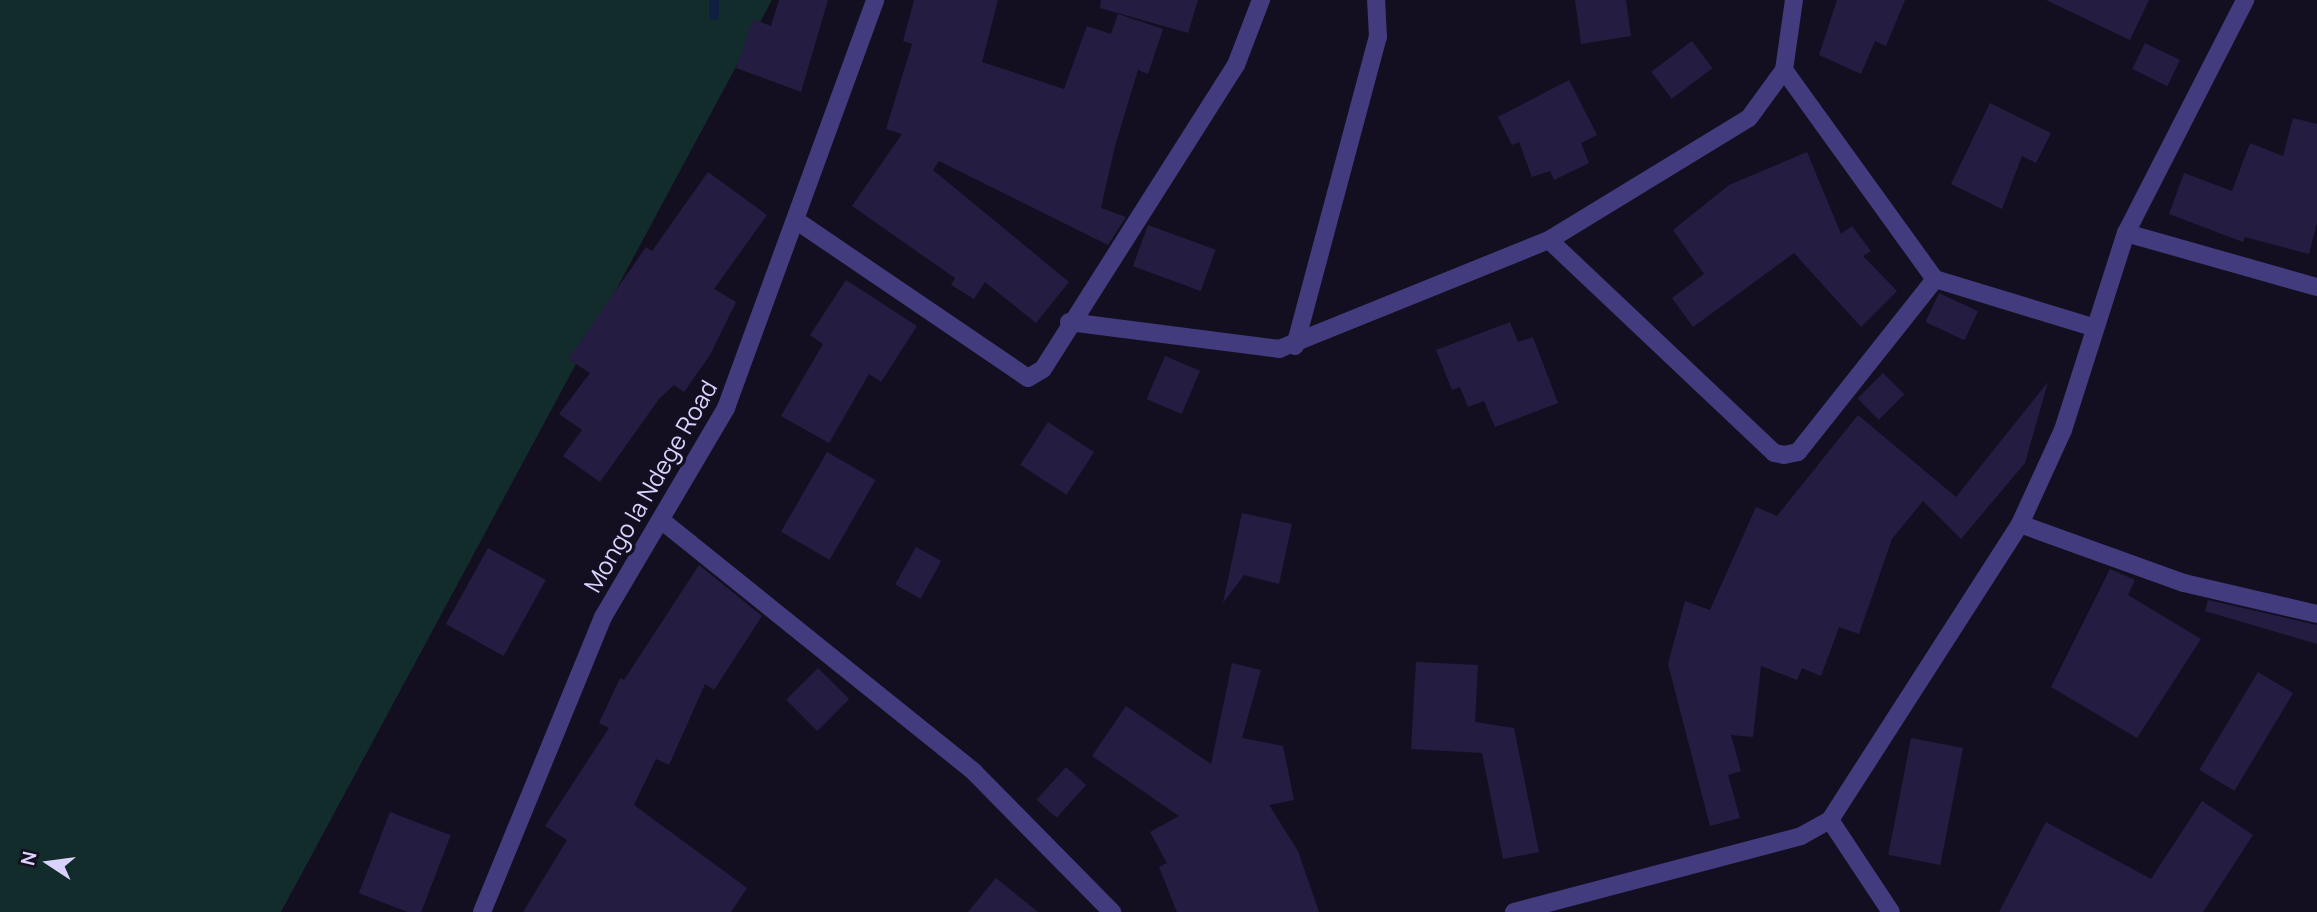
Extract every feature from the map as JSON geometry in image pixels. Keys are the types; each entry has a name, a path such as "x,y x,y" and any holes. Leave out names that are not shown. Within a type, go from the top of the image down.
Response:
{"street":[{"name":"Mongo la Ndege Road","path":"482,912 603,617 726,408 797,221 875,0"},
{"path":"797,221 1028,379 1043,369 1069,322 1236,65 1261,0"},
{"path":"1295,346 1378,37 1376,0"},
{"path":"1069,322 1295,346 1549,240 1749,118 1784,70 1794,0"},
{"path":"1514,912 1801,836 1830,820 2020,524 2063,430 2092,327 2126,233 2245,0"},
{"path":"1784,70 1935,279 2092,327"},
{"path":"2126,233 2317,286"},
{"path":"1549,240 1774,453 1784,455 1798,453 1935,279"},
{"path":"662,520 975,772 1112,912"},
{"path":"2020,524 2184,583 2317,614"},
{"path":"1830,820 1891,912"}],"green space":[{"path":"0,0 772,0 281,912 0,912"}],"building":[{"path":"779,0 828,0 801,92 736,68 753,19 771,26"},
{"path":"914,0 998,0 982,62 1064,89 1087,26 1111,34 1118,14 1163,29 1148,74 1138,70 1115,146 1101,208 1126,217 1108,245 939,161 933,170 1069,282 1036,323 985,282 974,299 951,285 955,278 852,206 902,134 886,129 912,44 903,41"},
{"path":"1101,0 1198,0 1188,33 1100,8"},
{"path":"1575,0 1626,0 1631,36 1581,44"},
{"path":"1837,0 1905,0 1886,46 1875,41 1861,74 1819,55"},
{"path":"2046,0 2149,0 2130,40"},
{"path":"1692,41 1712,68 1672,99 1651,72"},
{"path":"2145,43 2180,60 2167,86 2132,69"},
{"path":"1569,80 1597,135 1581,143 1589,163 1554,180 1550,171 1532,177 1519,142 1512,145 1498,117"},
{"path":"1990,103 2051,133 2036,163 2022,156 2002,209 1951,184"},
{"path":"2293,118 2317,124 2317,223 2309,254 2245,237 2243,242 2169,214 2184,173 2232,191 2250,143 2283,156"},
{"path":"1807,152 1841,234 1852,226 1871,251 1863,256 1897,291 1861,327 1794,253 1693,327 1672,298 1704,274 1673,230 1729,185"},
{"path":"708,172 767,215 714,289 736,302 710,355 684,392 674,385 659,399 600,482 563,456 582,430 559,414 590,373 568,359 646,247 652,251"},
{"path":"1148,225 1216,250 1201,291 1133,266"},
{"path":"846,280 917,326 881,382 869,374 829,443 781,416 823,344 810,335"},
{"path":"1939,293 1978,311 1964,340 1925,322"},
{"path":"1510,322 1518,342 1533,337 1558,403 1495,427 1484,401 1468,407 1460,387 1452,390 1436,350"},
{"path":"1165,356 1200,371 1182,414 1147,399"},
{"path":"1883,373 1904,394 1879,420 1858,398"},
{"path":"2048,382 2025,463 1961,539 1923,501 1892,539 1859,634 1839,627 1821,676 1802,668 1797,680 1761,666 1753,737 1731,735 1741,771 1728,775 1740,818 1710,826 1668,664 1685,601 1710,610 1756,507 1777,516 1858,415 1956,497"},
{"path":"1048,422 1094,452 1066,495 1020,465"},
{"path":"827,452 875,480 829,560 781,532"},
{"path":"1242,513 1292,524 1279,584 1244,575 1223,603"},
{"path":"916,547 941,561 921,599 895,585"},
{"path":"488,548 546,580 504,656 446,624"},
{"path":"699,565 762,616 714,690 705,684 669,765 656,759 634,805 747,888 731,912 523,912 567,840 545,826 609,728 599,723 620,678 624,680"},
{"path":"2110,569 2135,580 2128,595 2201,639 2137,738 2051,687"},
{"path":"2208,600 2317,625 2317,644 2205,611"},
{"path":"1416,662 1478,665 1475,722 1514,728 1539,852 1503,859 1482,753 1411,749"},
{"path":"1232,663 1261,670 1242,738 1283,746 1294,800 1269,805 1298,851 1319,912 1177,912 1159,867 1167,863 1150,832 1179,816 1092,756 1126,706 1211,764"},
{"path":"818,668 849,699 817,731 786,700"},
{"path":"2258,672 2293,693 2234,791 2199,770"},
{"path":"1911,738 1963,748 1940,865 1888,855"},
{"path":"1066,767 1086,785 1057,818 1037,800"},
{"path":"2202,801 2253,835 2203,912 1999,912 2046,822 2151,879"},
{"path":"390,812 451,835 421,912 408,912 359,893"},
{"path":"996,878 1038,912 968,912"}],"waterway":[{"path":"714,0 714,15"}]}
